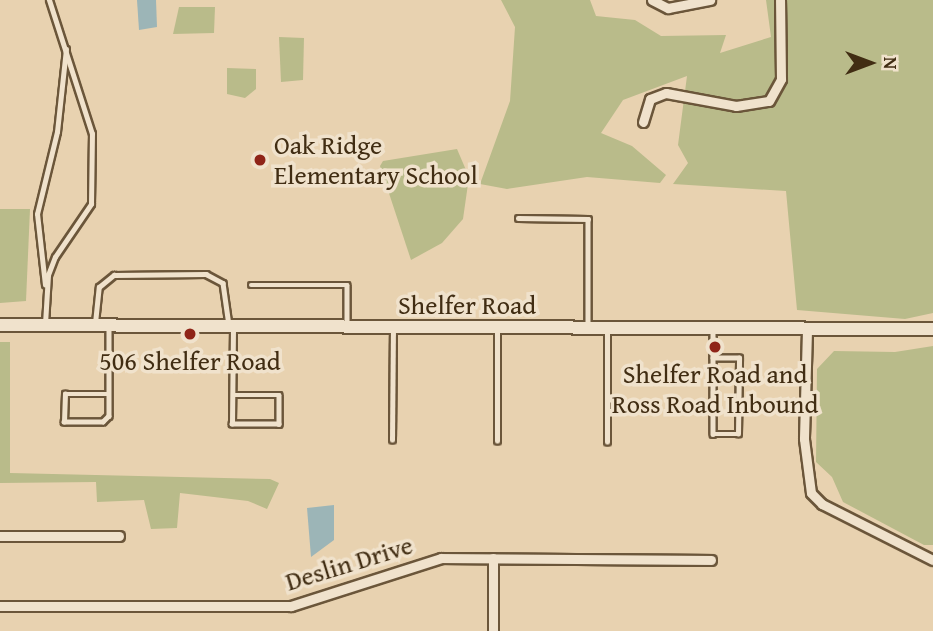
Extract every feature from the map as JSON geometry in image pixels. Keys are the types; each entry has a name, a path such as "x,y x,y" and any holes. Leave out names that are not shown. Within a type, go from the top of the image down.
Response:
{"street":[{"path":"653,0 668,8 710,0"},
{"path":"643,122 650,99 666,93 736,106 769,101 781,79 780,0"},
{"name":"Shelfer Road","path":"0,324 933,329"},
{"path":"807,330 804,439 811,493 822,504 933,560"},
{"path":"0,536 118,536"},
{"path":"493,558 493,631"},
{"name":"Deslin Drive","path":"0,606 291,606 429,559 711,561"}],"lane":[{"path":"46,292 55,257 91,204 92,134 50,0"},
{"path":"45,325 46,292 37,214 57,132 67,48"},
{"path":"518,218 589,219 587,328"},
{"path":"95,325 97,292 105,279 123,273 206,274 223,283 231,326 232,424 279,424 279,395 233,395"},
{"path":"251,285 347,285 347,327"},
{"path":"109,325 109,394 109,416 103,422 64,422 65,394 109,394"},
{"path":"392,440 393,327"},
{"path":"496,441 497,328"},
{"path":"607,329 607,442"},
{"path":"713,329 713,358 713,434 738,434 739,358 713,358"}],"green space":[{"path":"501,0 590,0 596,16 635,20 661,36 726,35 720,53 771,37 766,0 933,0 933,313 905,319 797,310 786,191 673,184 688,163 678,145 687,76 623,100 601,133 632,146 666,175 660,183 587,177 507,189 480,184 510,101 515,27"},
{"path":"179,7 215,7 214,33 173,34"},
{"path":"279,37 304,38 303,80 281,82"},
{"path":"227,68 256,69 256,89 245,98 227,94"},
{"path":"457,149 469,177 463,219 442,243 411,260 380,166 383,161"},
{"path":"0,209 30,209 26,301 0,303"},
{"path":"0,342 10,342 10,473 270,479 279,483 267,509 248,501 180,493 177,528 151,529 144,500 97,502 96,482 0,483"},
{"path":"933,346 933,545 924,545 843,502 832,477 816,462 817,369 834,351 895,352"}],"water":[{"path":"137,0 156,0 157,27 139,30"},
{"path":"334,505 334,540 311,557 307,508"}],"place":[{"name":"Oak Ridge Elementary School","path":"260,160"},
{"name":"506 Shelfer Road","path":"190,334"},
{"name":"Shelfer Road and Ross Road Inbound","path":"715,347"}]}
